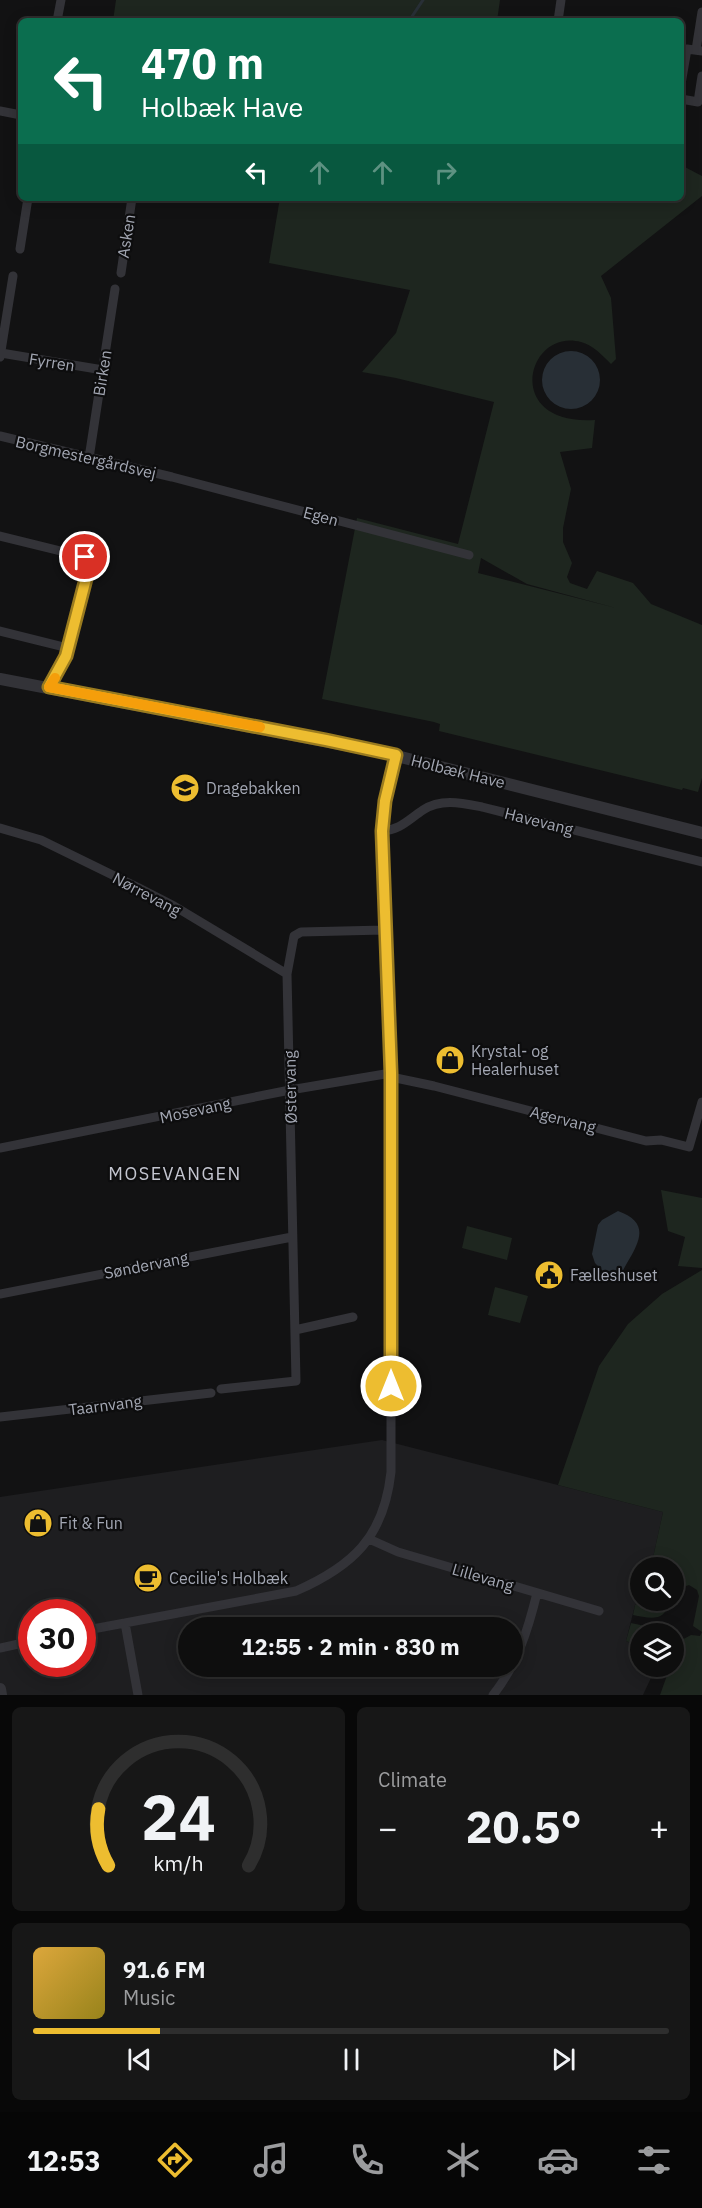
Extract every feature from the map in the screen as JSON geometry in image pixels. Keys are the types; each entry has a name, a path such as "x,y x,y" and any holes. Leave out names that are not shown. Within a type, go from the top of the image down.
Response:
{"street":[{"path":"58,18 61,0"},
{"path":"558,18 561,0"},
{"path":"684,66 687,49 699,51 702,12"},
{"path":"684,100 698,102 702,76"},
{"path":"0,111 18,114"},
{"path":"20,249 28,201"},
{"name":"Asken","path":"121,273 132,201"},
{"name":"Fyrren","path":"13,276 0,355 103,370"},
{"name":"Birken","path":"89,458 115,289"},
{"name":"Borgmestergårdsvej","path":"0,436 172,477"},
{"name":"Egen","path":"172,477 469,555"},
{"path":"0,536 87,558 89,567 68,648 63,664 49,687"},
{"path":"0,630 68,648"},
{"name":"Holbæk Have","path":"0,679 396,755 702,833"},
{"path":"96,1628 296,1591 324,1579 346,1563 369,1539 386,1502 391,1472 391,1075 382,831 385,801 396,755"},
{"name":"Havevang","path":"382,831 398,829 425,809 438,803 454,802 702,862"},
{"name":"Nørrevang","path":"0,828 41,840 141,889 174,906 288,974"},
{"name":"Østervang","path":"221,1389 296,1381 288,974 293,940 296,934 384,930"},
{"name":"Mosevang","path":"0,1148 290,1090 391,1075"},
{"name":"Agervang","path":"391,1075 646,1140 661,1140 689,1147 702,1102"},
{"name":"Søndervang","path":"0,1294 292,1237"},
{"path":"295,1330 353,1317"},
{"name":"Taarnvang","path":"0,1417 211,1393"},
{"name":"Lillevang","path":"369,1539 398,1552 599,1611"},
{"path":"493,1695 506,1679 516,1661 537,1593"},
{"path":"125,1623 138,1695"},
{"path":"0,1648 18,1644"},
{"path":"0,1689 1,1695"}],"shaded area":[{"path":"116,0 500,0 497,18 113,18"},
{"path":"684,167 702,176 702,196 601,276 611,298 616,359 611,364 585,343 562,341 547,349 537,362 532,378 535,394 546,408 565,418 595,420 592,448 560,452 571,489 563,528 563,542 572,563 567,577 570,583 587,589 597,571 633,583 651,604 702,625 702,778 698,792 439,731 440,724 434,722 322,699 357,518 458,544 494,402 362,372 396,333 410,290 269,263 279,201 684,201","holes":["481,558 527,584 616,608 478,573"]},
{"path":"565,351 577,351 592,359 600,374 600,386 592,401 577,409 565,409 550,401 542,386 542,374 550,359"},
{"path":"661,1190 702,1198 702,1268 678,1266 685,1237 668,1231"},
{"path":"618,1211 628,1215 634,1221 639,1232 636,1247 615,1283 595,1263 592,1254 598,1225 602,1220"},
{"path":"467,1226 512,1238 507,1260 462,1248"},
{"path":"702,1270 702,1632 693,1626 699,1596 697,1590 689,1585 684,1587 684,1557 653,1557 663,1512 558,1485 599,1366 628,1324 662,1294"},
{"path":"495,1287 528,1296 520,1323 488,1315"},
{"path":"382,1440 663,1512 653,1557 630,1557 630,1611 634,1611 626,1641 630,1642 630,1677 651,1677 643,1695 0,1695 0,1497"},
{"path":"634,1611 665,1611 661,1616 651,1618 633,1615"},
{"path":"630,1627 630,1642 626,1641"},
{"path":"702,1632 702,1695 660,1695 666,1677 684,1677 684,1639 691,1635 700,1636"}],"waterway":[{"path":"411,18 423,0"}],"slow traffic":[{"path":"55,678 49,687 260,727"}],"place":[{"name":"Dragebakken","path":"185,788"},
{"name":"Krystal- og Healerhuset","path":"450,1060"},
{"name":"Fælleshuset","path":"549,1275"},
{"name":"Fit & Fun","path":"38,1523"},
{"name":"Cecilie's Holbæk","path":"148,1578"}],"district":[{"name":"MOSEVANGEN","path":"175,1174"}],"route":[{"path":"85,557 89,567 66,656 49,687 396,755 385,801 382,831 391,1073 391,1386"}]}
